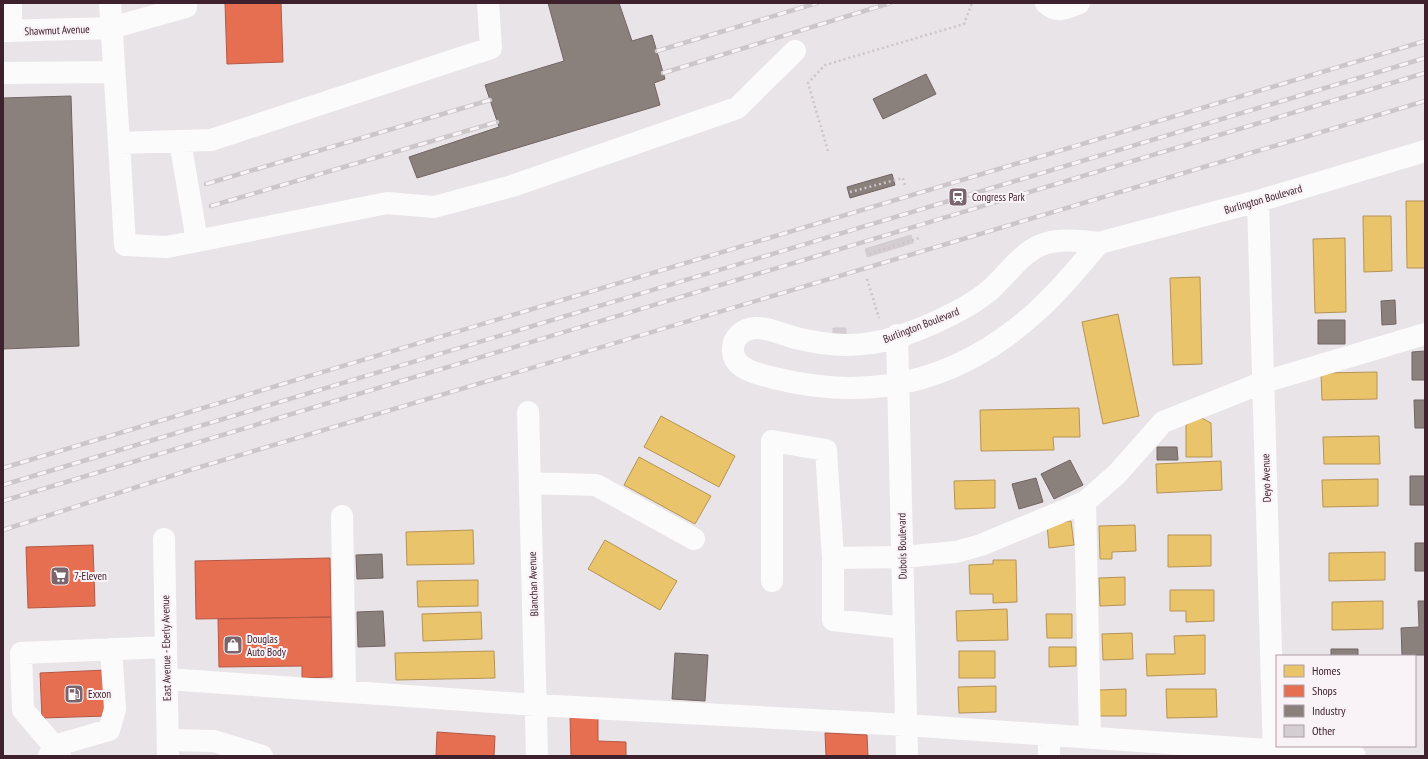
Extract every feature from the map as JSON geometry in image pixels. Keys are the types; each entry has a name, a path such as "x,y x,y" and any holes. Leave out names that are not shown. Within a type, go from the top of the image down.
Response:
{"street":[{"path":"7,31 11,3"},
{"path":"110,3 125,245 167,247 387,203 434,208 512,186 737,108 795,51"},
{"name":"Shawmut Avenue","path":"7,31 111,28 186,7 186,3"},
{"path":"119,143 211,140 491,48 488,3"},
{"path":"1046,3 1051,8 1063,10 1079,3"},
{"path":"3,73 114,72"},
{"path":"180,141 197,241"},
{"name":"Burlington Boulevard","path":"1099,243 1059,290 1037,311 996,344 971,358 945,369 898,385 869,388 840,388 792,382 753,372 740,366 733,358 732,347 736,338 744,331 756,328 797,338 848,345 873,343 897,336 950,314 974,302 1003,278 1027,254 1038,246 1052,242 1082,241 1099,243 1258,201 1425,151"},
{"name":"Deyo Avenue","path":"1258,201 1274,753"},
{"path":"833,558 902,557 956,552 981,545 1085,502 1117,474 1163,422 1264,382 1425,334"},
{"name":"Dubois Boulevard","path":"897,336 907,756"},
{"name":"Blanchan Avenue","path":"528,412 537,756"},
{"path":"772,581 772,441 826,450 833,558 833,620 904,628"},
{"path":"530,483 596,485 694,539"},
{"path":"1085,502 1090,738"},
{"path":"342,516 345,691"},
{"name":"East Avenue - Eberly Avenue","path":"164,539 168,748"},
{"path":"110,649 115,709 109,730 54,753 23,710 21,653 110,649 166,647"},
{"path":"167,679 536,706 906,725 1049,746 1090,738 1274,753 1342,756"},
{"path":"168,748 214,741 262,756"}],"path":[{"path":"828,150 808,84 825,65 964,24 972,3"},
{"path":"850,192 903,178 905,185"},
{"path":"869,254 919,238 918,236"},
{"path":"867,278 880,323 897,336"}],"building: Homes":[{"path":"1406,201 1425,201 1425,268 1407,268"},
{"path":"1363,216 1391,216 1392,271 1364,272"},
{"path":"1345,238 1346,312 1315,313 1313,239"},
{"path":"1200,277 1202,364 1173,365 1170,278"},
{"path":"1118,314 1139,416 1103,424 1082,322"},
{"path":"1377,372 1377,399 1322,400 1321,373"},
{"path":"1079,408 1080,437 1053,437 1054,450 981,451 980,410"},
{"path":"661,416 735,456 719,487 644,447"},
{"path":"1198,416 1211,423 1212,457 1186,457 1186,425"},
{"path":"1379,436 1380,464 1324,464 1323,437"},
{"path":"639,457 711,496 695,524 624,485"},
{"path":"1221,461 1222,490 1157,493 1156,464"},
{"path":"1378,479 1378,506 1323,507 1322,480"},
{"path":"995,480 995,508 955,509 954,481"},
{"path":"1071,521 1074,545 1049,548 1047,524"},
{"path":"1135,525 1136,551 1112,552 1112,559 1100,559 1099,526"},
{"path":"473,530 474,564 407,565 406,532"},
{"path":"1168,535 1211,535 1211,566 1168,567"},
{"path":"605,540 677,581 660,610 588,569"},
{"path":"1385,552 1385,580 1329,581 1329,553"},
{"path":"993,560 1016,560 1017,602 993,603 993,594 970,594 969,565 993,564"},
{"path":"1125,577 1125,605 1100,606 1099,578"},
{"path":"478,580 478,606 418,607 417,581"},
{"path":"1170,590 1214,590 1214,621 1186,622 1186,611 1170,611"},
{"path":"1383,601 1383,629 1332,630 1332,602"},
{"path":"1007,609 1008,640 957,641 956,611"},
{"path":"481,612 482,639 423,641 422,614"},
{"path":"1046,614 1072,614 1072,638 1047,638"},
{"path":"1132,633 1133,659 1103,660 1102,634"},
{"path":"1205,635 1205,674 1147,676 1146,654 1175,654 1174,636"},
{"path":"1049,647 1076,647 1076,666 1049,667"},
{"path":"494,651 495,678 396,680 395,653"},
{"path":"959,651 995,651 995,678 959,678"},
{"path":"996,686 996,712 959,713 958,687"},
{"path":"1126,689 1126,716 1099,716 1099,690"},
{"path":"1166,689 1216,689 1217,717 1167,718"}],"building: Shops":[{"path":"225,3 281,3 283,62 227,64"},
{"name":"7-Eleven","path":"93,545 95,606 28,608 26,547"},
{"path":"330,558 331,617 196,619 195,561"},
{"path":"331,617 332,677 302,678 302,666 219,667 218,619"},
{"name":"Exxon","path":"106,670 107,716 42,718 40,673"},
{"path":"570,715 598,716 598,741 626,742 626,756 571,756"},
{"path":"437,732 495,736 494,756 436,756"},
{"path":"825,733 867,735 868,756 826,756"}],"building: Industry":[{"path":"548,3 619,3 632,41 652,35 665,79 654,83 660,105 417,178 409,157 499,127 485,85 564,61"},
{"path":"926,74 936,94 883,119 873,99"},
{"path":"71,96 79,346 3,349 3,98"},
{"path":"892,174 895,185 850,198 847,187"},
{"path":"1395,300 1396,324 1382,325 1381,301"},
{"path":"1318,320 1345,320 1345,344 1318,344"},
{"path":"1425,351 1425,380 1412,380 1412,352"},
{"path":"1414,400 1425,400 1425,428 1415,428"},
{"path":"1157,447 1177,447 1178,460 1157,460"},
{"path":"1070,460 1083,485 1054,499 1041,474"},
{"path":"1410,476 1425,476 1425,505 1410,505"},
{"path":"1036,478 1043,502 1019,509 1012,484"},
{"path":"1415,543 1425,543 1425,571 1415,571"},
{"path":"382,554 383,578 357,579 356,555"},
{"path":"1418,601 1425,601 1425,655 1402,655 1401,628 1419,627"},
{"path":"383,611 385,646 358,647 357,612"},
{"path":"1331,649 1358,649 1358,655 1331,655"},
{"path":"675,653 708,655 705,701 672,699"}],"building: Other":[{"path":"911,235 913,243 867,257 865,249"},
{"path":"833,328 846,328 846,335 833,335"}],"railway":[{"path":"657,51 817,3"},
{"path":"663,73 890,3"},
{"path":"3,468 1425,41"},
{"path":"3,485 1425,58"},
{"path":"3,501 1425,73"},
{"path":"206,184 490,100"},
{"path":"3,530 190,470 1425,101"},
{"path":"211,206 497,122"}],"place":[{"name":"Congress Park","path":"958,197"},
{"name":"7-Eleven","path":"60,576"},
{"name":"Douglas Auto Body","path":"233,645"},
{"name":"Exxon","path":"74,694"}]}
